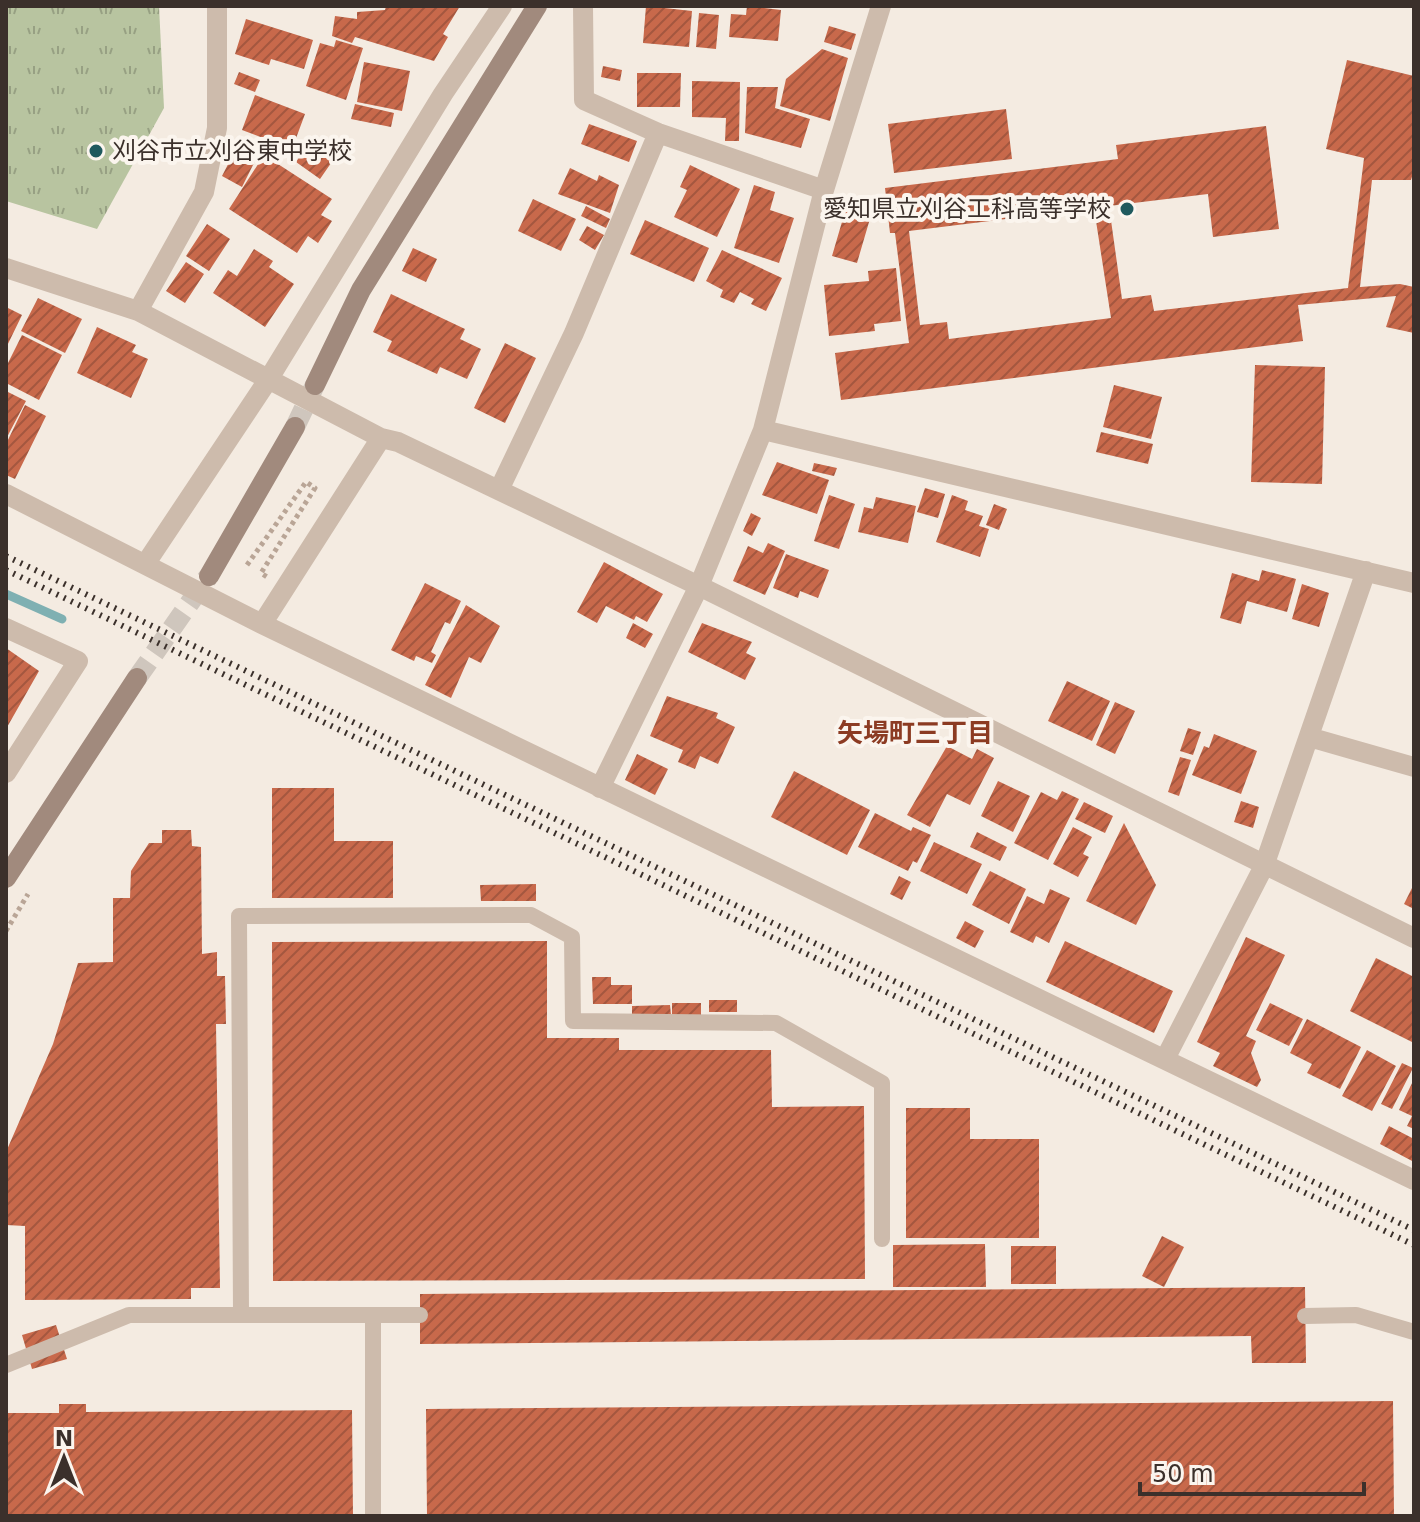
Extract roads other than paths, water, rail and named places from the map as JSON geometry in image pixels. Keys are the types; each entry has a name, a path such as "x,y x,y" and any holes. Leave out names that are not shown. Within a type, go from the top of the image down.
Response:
{"street":[{"path":"138,311 204,192 217,128 217,6"},
{"path":"146,563 268,380 443,94 502,6"},
{"path":"315,385 361,290 537,6"},
{"path":"583,6 584,100 658,133 824,190"},
{"path":"600,788 699,586 763,430 824,190 881,6"},
{"path":"499,490 574,333 658,133"},
{"path":"6,268 138,311 381,438 398,442 699,586 1414,938"},
{"path":"209,576 295,427"},
{"path":"763,430 1414,583"},
{"path":"262,624 381,438"},
{"path":"6,494 262,624 1414,1180"},
{"path":"1165,1059 1264,866 1366,571"},
{"path":"6,628 78,661 6,773"},
{"path":"6,878 137,678"},
{"path":"1309,737 1414,767"}],"lane":[{"path":"241,1314 239,916 531,915 572,937 573,1021 776,1023 882,1083 882,1239"},
{"path":"6,1365 129,1315 420,1315"},
{"path":"373,1315 373,1516"},
{"path":"1305,1316 1356,1315 1414,1332"}],"waterway":[{"path":"6,594 62,619"}],"tunnel":[{"path":"295,427 315,385"},
{"path":"137,678 208,577"}],"railway":[{"path":"6,556 1414,1230"},
{"path":"6,570 1414,1245"}],"place":[{"name":"刈谷市立刈谷東中学校","path":"96,151"},
{"name":"愛知県立刈谷工科高等学校","path":"1127,209"}],"district":[{"name":"矢場町三丁目","path":"915,733"}]}
